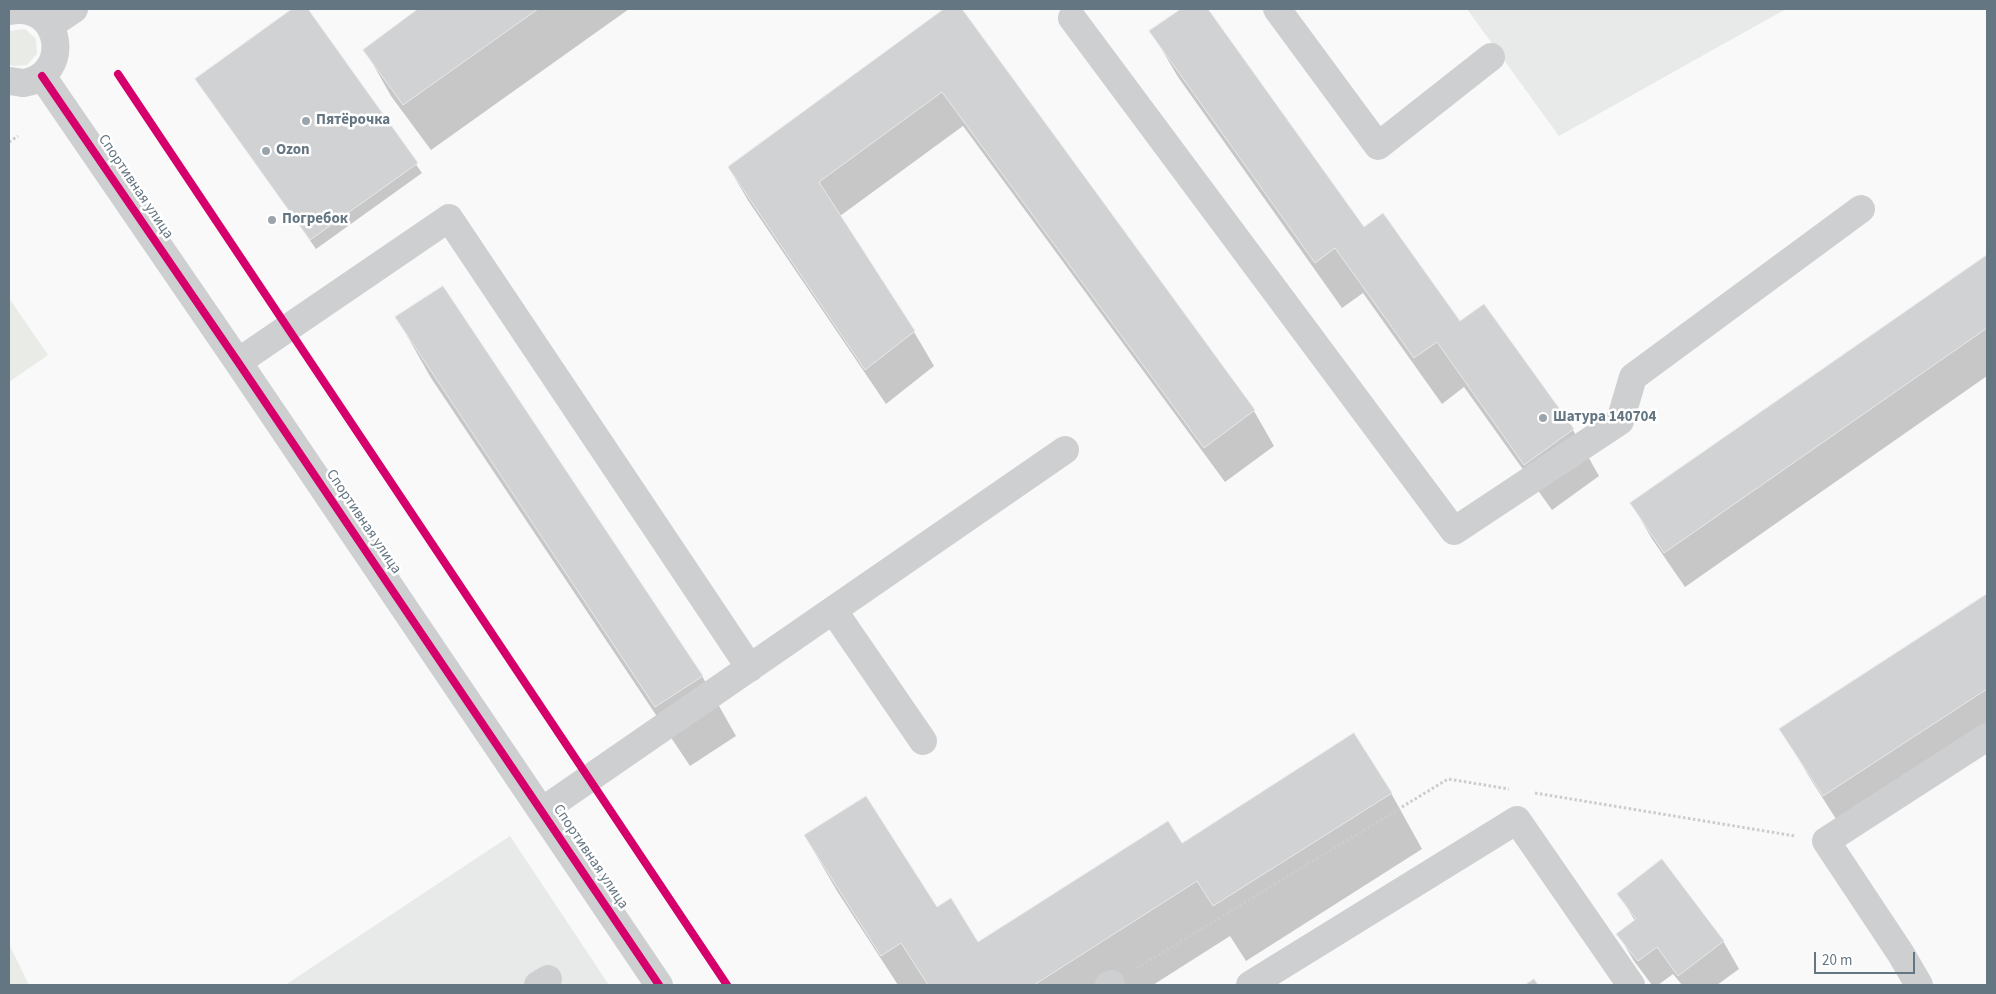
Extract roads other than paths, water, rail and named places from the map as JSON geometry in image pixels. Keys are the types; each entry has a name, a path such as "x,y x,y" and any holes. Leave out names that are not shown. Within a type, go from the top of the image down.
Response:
{"street":[{"path":"9,11 20,9 37,13 50,25 56,42 53,61 42,76 24,83 9,81"},
{"path":"50,25 74,9"},
{"path":"1277,9 1378,146 1491,57"},
{"path":"1074,12 1454,531 1620,421 1633,377 1861,210"},
{"name":"Спортивная улица","path":"42,76 238,362 659,985"},
{"path":"238,362 449,218 750,668"},
{"path":"542,811 1066,450"},
{"path":"833,610 923,741"},
{"path":"1919,985 1901,954 1826,841 1987,737"},
{"path":"1250,985 1517,820 1632,985"}],"place":[{"name":"Пятёрочка","path":"306,121"},
{"name":"Ozon","path":"266,151"},
{"name":"Погребок","path":"272,220"},
{"name":"Шатура 140704","path":"1543,418"}]}
